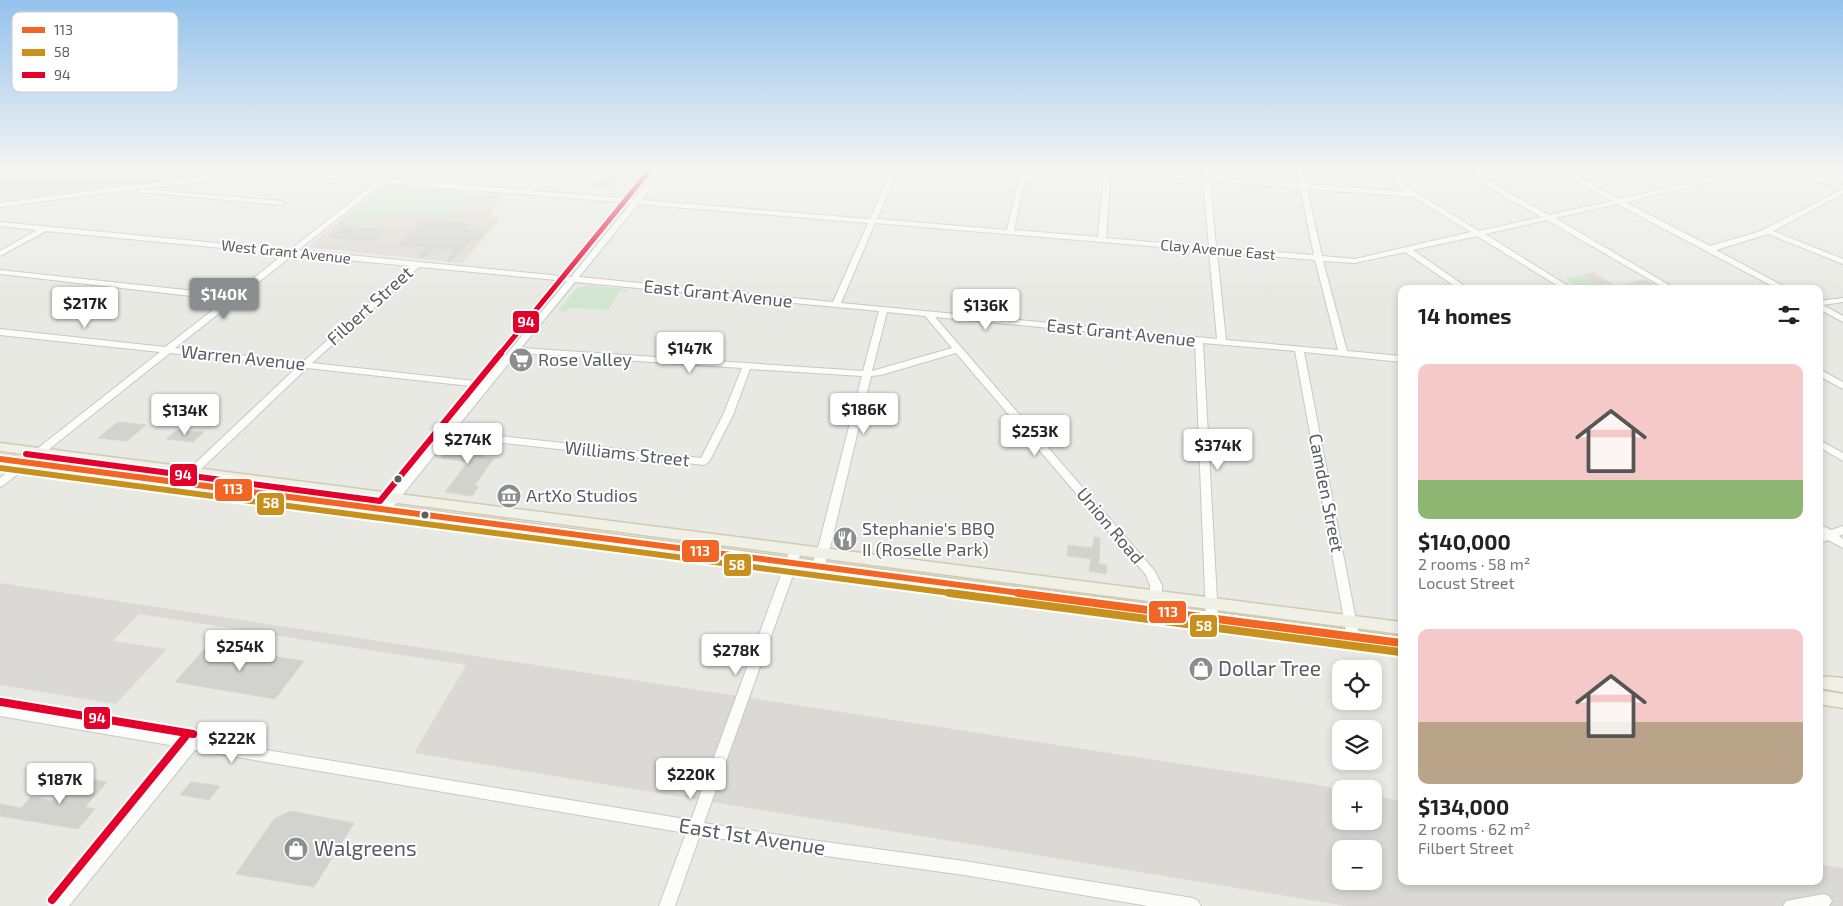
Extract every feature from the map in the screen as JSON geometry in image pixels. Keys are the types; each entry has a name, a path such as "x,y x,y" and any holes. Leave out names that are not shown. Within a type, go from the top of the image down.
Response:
{"main road":[{"path":"0,447 393,498 820,560 1155,603 1398,643"},
{"path":"0,459 384,510 794,556"},
{"path":"1212,611 1350,621 1398,628"},
{"path":"1823,682 1843,685"},
{"path":"1823,698 1843,700"}],"street":[{"path":"0,483 342,212"},
{"path":"384,510 628,212"},
{"name":"Clay Avenue East","path":"764,212 1355,261 1574,212"},
{"path":"836,305 877,212"},
{"path":"1010,232 1014,212"},
{"path":"1102,240 1104,212"},
{"path":"1209,212 1222,343"},
{"path":"1308,212 1343,354"},
{"path":"1444,212 1563,285"},
{"path":"1539,212 1665,285"},
{"path":"1639,212 1777,285"},
{"path":"1709,249 1767,231 1801,212"},
{"name":"West Grant Avenue","path":"0,224 573,279"},
{"path":"0,254 45,228"},
{"path":"1767,231 1843,262"},
{"path":"1407,250 1459,285"},
{"name":"Filbert Street","path":"192,472 306,364 417,264"},
{"path":"0,272 234,298"},
{"name":"East Grant Avenue","path":"573,279 1398,359"},
{"path":"1823,304 1843,300"},
{"path":"1823,307 1843,319"},
{"path":"820,560 883,310"},
{"name":"Union Road","path":"928,314 1150,573 1155,581 1155,603"},
{"name":"Warren Avenue","path":"0,332 306,364 486,386"},
{"path":"1198,340 1212,611"},
{"path":"515,350 866,374 878,373 959,349"},
{"name":"Camden Street","path":"1299,350 1353,636"},
{"name":"Williams Street","path":"446,433 704,462 728,415 748,366"},
{"path":"1823,374 1843,386"},
{"path":"1823,446 1843,458"},
{"path":"1824,537 1843,530"},
{"path":"1824,537 1843,544"},
{"path":"667,906 794,556"},
{"name":"East 1st Avenue","path":"0,711 812,847 964,868 1193,906"},
{"path":"59,906 192,743"},
{"path":"1791,906 1824,901"}],"shaded area":[{"path":"351,212 492,212 490,217 501,218 462,263 307,247"},
{"path":"1593,272 1614,285 1576,285 1566,279"},
{"path":"1644,279 1655,285 1620,285"},
{"path":"0,583 1312,784 1332,788 1332,830 1382,830 1382,797 1398,800 1398,885 1823,885 1823,865 1843,868 1843,906 1347,906 414,753 466,665 139,614 113,641 167,649 116,704 0,685"}],"green space":[{"path":"357,212 387,212 375,220 350,220 348,218"},
{"path":"390,212 456,212 450,218"},
{"path":"1582,275 1598,285 1576,285 1566,279"},
{"path":"588,285 626,289 628,292 620,291 608,310 569,308 566,312 558,311 577,288"}],"building":[{"path":"425,219 470,224 466,228 484,230 481,233 486,233 478,241 473,240 449,263 447,261 454,250 435,249 421,259 418,256 426,248 398,245"},
{"path":"344,226 389,230 374,242 328,238"},
{"path":"118,422 146,425 127,441 98,438"},
{"path":"177,430 204,432 193,442 166,439"},
{"path":"456,440 493,444 483,457 494,458 474,486 479,486 472,496 445,492 468,462 441,458"},
{"path":"1094,537 1100,538 1099,564 1107,565 1106,574 1089,571 1091,559 1067,556 1068,545 1092,548"},
{"path":"207,646 304,661 275,699 175,682"},
{"path":"69,775 107,782 85,807 95,809 78,829 0,816 0,804 21,808 31,797 52,801 67,784 63,782"},
{"path":"191,782 220,786 209,800 180,795"},
{"name":"Walgreens","path":"290,811 354,823 314,887 236,874 274,819"}],"transit line":[{"name":"94","path":"26,454 380,501 616,212"},
{"name":"113","path":"0,459 1398,643"},
{"name":"58","path":"0,468 1398,652"},
{"name":"94","path":"1,702 193,734"},
{"name":"94","path":"52,900 185,737"}],"place":[{"name":"Rose Valley","path":"521,360"},
{"name":"ArtXo Studios","path":"509,496"},
{"name":"Stephanie's BBQ II (Roselle Park)","path":"845,539"},
{"name":"Dollar Tree","path":"1201,669"},
{"name":"Walgreens","path":"296,849"}]}
